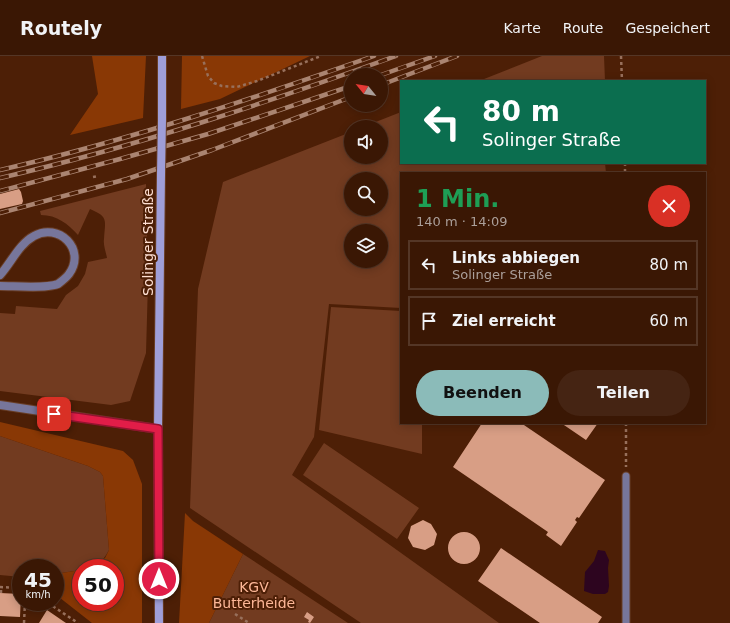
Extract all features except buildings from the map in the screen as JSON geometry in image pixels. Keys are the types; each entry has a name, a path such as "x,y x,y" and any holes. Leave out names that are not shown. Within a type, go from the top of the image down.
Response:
{"main road":[{"name":"Solinger Straße","path":"159,623 158,429 162,56"}],"street":[{"path":"0,275 24,245 34,236 44,233 56,234 66,239 72,246 76,256 73,268 65,279 57,284 47,286 0,286"},
{"path":"0,405 158,429"}],"lane":[{"path":"626,476 626,623"}],"path":[{"path":"202,56 208,76 214,83 222,86 237,87 257,81 322,56"},
{"path":"621,56 622,80"},
{"path":"93,177 98,176"},
{"path":"626,424 626,476"},
{"path":"1,593 1,587 12,588"},
{"path":"24,623 25,611"},
{"path":"60,611 78,623"},
{"path":"235,614 249,623"}],"green space":[{"path":"542,56 604,56 605,80 482,80"},
{"path":"400,112 400,164 605,164 606,172 400,172 400,308 329,304 314,437 292,475 499,623 361,623 190,508 198,289 223,182 344,135 344,164 388,164 388,120 381,120"},
{"path":"146,184 148,282 146,353 130,401 111,405 0,391 0,313 15,314 16,306 57,309 66,295 78,286 85,274 88,262 107,258 104,244 105,223 100,214 90,209 78,235 62,221 47,215 41,215 40,211"},
{"path":"331,307 400,311 400,424 422,424 422,454 319,430"},
{"path":"0,436 88,466 100,472 103,476 109,550 104,558 72,559 72,571 64,573 64,559 12,559 12,576 0,575"},
{"path":"324,443 419,508 397,539 303,475"},
{"name":"KGV Butterheide","path":"243,554 348,623 209,623"}],"shaded area":[{"path":"92,56 146,56 143,118 70,135 98,94"},
{"path":"182,56 310,56 220,99 181,109"},
{"path":"0,422 123,451 133,460 142,484 142,623 92,623 77,611 124,611 124,559 104,559 109,550 103,476 100,472 88,466 0,436"},
{"path":"185,513 193,521 243,554 209,623 179,623"},
{"path":"598,550 605,551 609,560 609,586 608,592 605,594 593,594 584,591 585,572 594,561"},
{"path":"72,571 72,607 64,601 64,573"}],"railway":[{"path":"0,170 47,159 142,133 282,88 374,56"},
{"path":"0,178 101,152 200,123 298,91 396,56"},
{"path":"388,73 435,56"},
{"path":"388,82 457,56"},
{"path":"0,191 208,134 344,88"},
{"path":"0,213 127,179 212,150 344,100"}],"route":[{"path":"54,414 158,429 159,579"}]}
